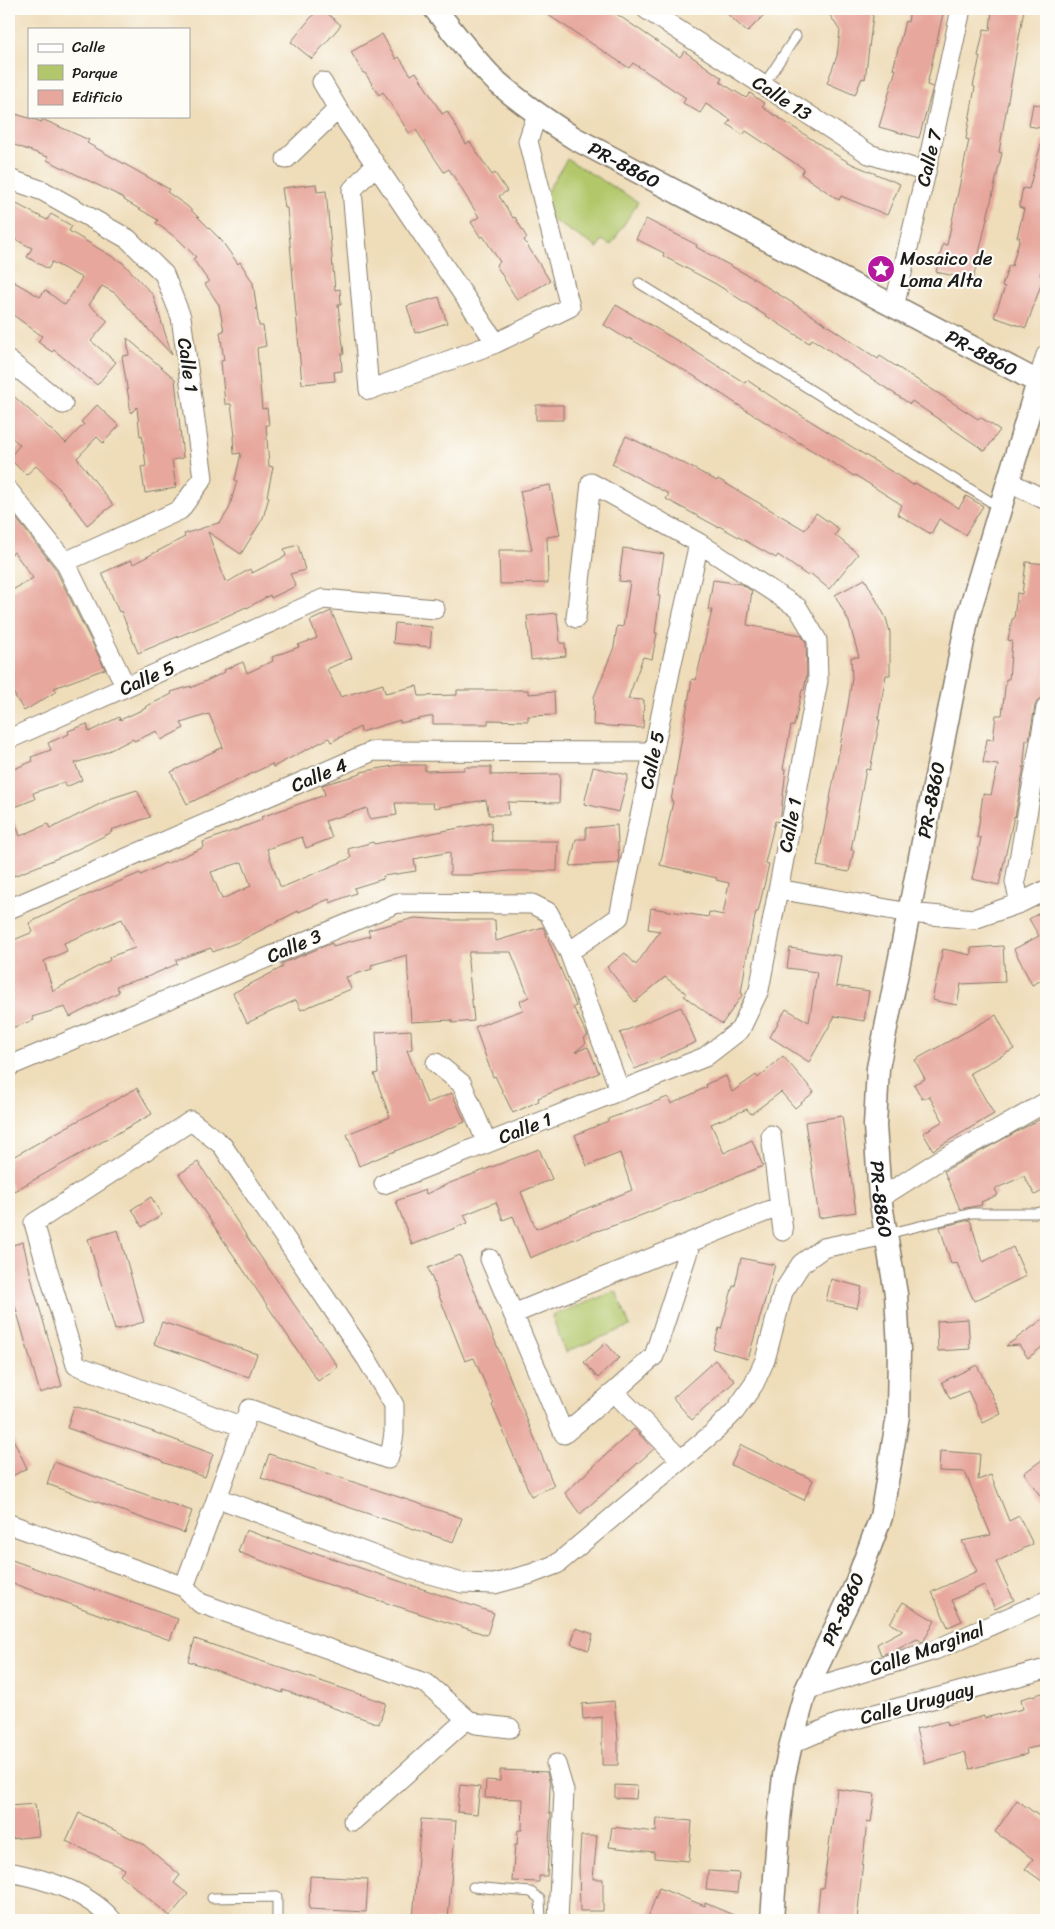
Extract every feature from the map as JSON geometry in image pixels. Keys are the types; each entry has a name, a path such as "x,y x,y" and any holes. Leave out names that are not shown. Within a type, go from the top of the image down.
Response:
{"street":[{"name":"PR-8860","path":"435,9 496,81 536,114 574,138 1038,382 968,616 878,1068 875,1126 880,1198 896,1294 900,1349 898,1416 881,1516 854,1589 806,1690 791,1744 784,1776 779,1820 772,1920"},
{"name":"Calle 13","path":"646,9 869,154 926,172"},
{"name":"Calle 7","path":"894,307 926,172 961,9"},
{"path":"322,82 375,165 496,343"},
{"path":"286,159 338,109"},
{"path":"375,165 352,190 369,390 496,343 570,307 528,140 536,114"},
{"name":"Calle 1","path":"9,179 43,191 128,240 164,274 181,318 203,478 180,510 65,562"},
{"path":"1038,382 1046,355"},
{"path":"9,360 63,404"},
{"path":"1007,481 1046,500"},
{"name":"Calle 1","path":"384,1184 705,1057 740,1030 759,990 818,681 817,640 798,608 699,544 590,483 576,618"},
{"path":"9,491 65,562 126,687"},
{"name":"Calle 5","path":"569,952 619,918 699,544"},
{"name":"Calle 5","path":"9,739 323,599 435,609"},
{"path":"1020,903 1015,882 1043,741 1046,708"},
{"name":"Calle 4","path":"9,909 374,751 653,752"},
{"path":"778,889 910,913 974,919 1020,903 1046,890"},
{"name":"Calle 3","path":"9,1064 12,1065 397,903 532,904 548,912 569,952 620,1091"},
{"path":"436,1063 462,1084 487,1143"},
{"path":"880,1198 940,1160 996,1132 1046,1102"},
{"path":"184,1587 218,1498 243,1427 249,1409 388,1459 394,1434 394,1405 366,1358 222,1145 191,1121 34,1223 76,1365 243,1427"},
{"path":"771,1135 783,1231"},
{"path":"513,1314 780,1206"},
{"path":"218,1498 408,1568 462,1583 494,1584 531,1574 557,1564 714,1432 735,1411 754,1384 765,1360 783,1292 802,1264 823,1248 886,1234"},
{"path":"490,1259 564,1434 654,1356 691,1242"},
{"path":"614,1392 681,1460"},
{"path":"9,1524 184,1587 200,1603 426,1684 467,1719 476,1724 510,1728"},
{"name":"Calle Marginal","path":"806,1690 935,1650 1046,1601"},
{"name":"Calle Uruguay","path":"791,1744 837,1724 1046,1669"},
{"path":"353,1821 467,1719"},
{"path":"556,1764 564,1791 564,1824 558,1920"},
{"path":"9,1872 75,1892 107,1914 112,1920"}],"lane":[{"path":"763,86 796,36"},
{"path":"639,283 1000,507"},
{"path":"886,1234 972,1213 1036,1213 1046,1211"},
{"path":"473,1887 531,1892 540,1900 541,1920"},
{"path":"212,1898 277,1897 277,1920"}],"green space":[{"path":"567,159 638,202 611,245 602,240 598,248 546,216 541,201"},
{"path":"616,1291 630,1326 565,1352 552,1316"}],"building":[{"path":"318,9 322,9 341,25 312,59 291,42"},
{"path":"539,9 609,9 680,57 684,51 722,78 720,82 746,98 750,93 765,104 762,107 838,156 852,164 900,184 887,215 841,196 839,200 801,174 804,169 746,131 743,135 727,124 731,120 706,104 700,113 683,103 686,98 633,63 629,68"},
{"path":"722,9 770,9 747,32"},
{"path":"826,9 867,9 873,16 865,79 862,78 855,95 827,83 837,56 840,31"},
{"path":"910,9 944,9 927,85 933,87 919,138 879,127 896,69 893,69 905,21 908,22"},
{"path":"992,9 1024,9 999,152 1002,153 973,280 936,272 943,244 947,245 969,140 966,139 975,87 973,86 980,57 978,56 984,29 990,30"},
{"path":"382,34 396,59 399,57 411,75 416,72 442,114 447,111 466,144 470,142 492,175 495,173 507,191 499,196 513,218 515,217 527,238 524,240 550,281 517,300 496,265 500,262 471,222 479,217 449,169 444,172 416,130 409,133 383,92 379,95 351,52"},
{"path":"1033,104 1046,106 1046,129 1029,126"},
{"path":"9,112 42,122 42,119 89,140 87,143 169,189 167,192 187,206 221,240 238,264 240,262 253,283 259,326 263,326 266,346 257,348 262,409 267,408 269,425 266,425 269,466 273,467 267,496 269,497 263,518 241,554 208,532 225,581 228,582 250,569 252,573 286,556 284,549 298,545 305,570 290,574 296,586 271,598 270,595 247,608 138,653 121,611 119,612 102,573 131,560 133,564 185,537 184,534 221,522 229,509 237,481 235,480 241,453 234,454 233,436 235,436 231,404 225,404 221,361 224,360 220,332 224,331 219,305 205,284 209,282 193,259 196,257 179,240 156,223 158,220 124,200 124,198 47,160 48,157 9,143"},
{"path":"1042,140 1046,140 1046,252 1040,275 1044,276 1026,328 994,317 1005,287 1002,286 1009,265 1012,266 1020,237 1017,237 1024,209 1019,207 1023,188 1029,189"},
{"path":"316,184 317,192 326,191 335,290 340,289 341,305 338,305 344,354 341,354 342,371 334,372 335,381 302,384 287,208 285,208 282,188"},
{"path":"9,200 47,220 51,214 72,226 69,231 123,263 153,295 172,355 115,293 102,286 89,305 108,321 91,341 116,362 97,385 54,350 52,352 38,342 42,336 9,312 9,279 40,297 45,290 65,305 82,278 52,262 48,269 27,257 32,248 9,236"},
{"path":"646,219 697,245 696,247 751,277 878,359 880,356 978,419 980,417 1000,430 985,451 912,401 910,404 812,339 809,343 716,284 663,256 664,253 636,239"},
{"path":"439,297 447,323 415,333 407,306"},
{"path":"616,305 745,383 747,380 913,485 915,483 959,508 966,496 983,506 965,535 939,519 931,534 897,514 902,505 752,414 694,376 604,325"},
{"path":"127,338 175,379 183,458 172,460 176,488 145,493 141,467 146,466 142,435 140,436 137,407 131,413 122,356 129,355"},
{"path":"9,392 66,443 84,424 81,422 97,405 119,426 103,443 97,437 77,458 113,505 87,525 60,489 36,466 26,475 9,458 20,445 9,435"},
{"path":"536,405 563,405 563,420 536,420"},
{"path":"626,436 717,481 718,479 805,530 816,513 839,529 835,535 858,554 829,589 810,573 808,576 778,555 776,558 666,499 669,494 612,464"},
{"path":"550,485 560,535 547,537 548,583 500,584 499,550 532,550 520,491"},
{"path":"9,509 55,568 105,669 54,688 57,691 24,711 9,686 9,592 33,578 14,552 9,556"},
{"path":"623,548 664,554 658,596 660,596 655,633 657,633 652,659 643,657 628,699 644,700 643,728 593,725 594,697 614,647 617,626 623,627 630,582 619,581"},
{"path":"1026,562 1046,564 1046,671 1043,697 1038,700 1035,706 1029,740 1026,740 1023,772 1015,817 999,885 972,879 981,838 977,837 983,794 991,795 998,765 983,763 987,739 993,740 996,715 1002,715 1006,679 1009,679 1012,641 1008,640 1012,619 1014,619 1017,593 1022,594"},
{"path":"865,579 886,618 890,632 890,675 886,675 878,720 880,720 870,770 866,769 851,850 854,850 849,872 817,866 848,705 852,678 851,657 859,657 849,622 835,595"},
{"path":"713,580 741,584 752,591 747,625 801,635 806,643 807,673 794,726 791,726 783,769 786,769 780,822 775,821 765,863 769,864 747,955 741,993 743,994 722,1024 684,996 686,993 665,977 635,1002 607,967 625,953 636,965 660,931 648,929 651,908 708,917 709,912 723,915 729,883 716,880 717,878 660,865 673,801 671,801 692,679 696,680 712,610 708,610"},
{"path":"331,611 352,658 327,669 341,697 383,684 385,693 417,686 419,696 457,695 457,690 528,690 528,694 554,692 555,715 528,716 528,721 488,720 488,724 433,724 433,716 400,723 400,720 361,732 360,727 331,742 329,738 273,767 272,764 187,804 171,772 223,747 209,714 181,723 184,728 161,740 157,731 134,741 133,739 98,756 75,763 82,780 66,787 64,782 33,793 35,799 10,809 20,836 48,824 50,829 112,798 137,790 150,817 111,830 112,832 70,853 14,876 9,861 9,771 33,761 31,757 51,750 48,743 69,734 68,731 87,724 89,732 119,717 120,720 172,694 171,692 191,686 191,688 243,662 247,673 273,661 272,657 317,638 310,621"},
{"path":"557,613 560,643 565,643 566,656 531,660 527,616"},
{"path":"395,623 432,627 430,647 393,643"},
{"path":"398,765 425,765 425,771 464,770 464,767 491,767 491,775 560,774 559,803 508,802 509,815 489,815 486,800 434,808 433,803 395,803 397,815 369,819 367,808 325,821 332,838 306,848 302,837 267,849 280,886 283,887 351,858 348,849 373,842 374,844 491,822 492,841 558,841 557,871 509,871 450,875 450,852 414,859 416,871 383,876 383,879 354,888 356,893 330,903 329,899 298,911 238,942 213,952 211,948 176,960 177,964 147,977 116,986 119,992 70,1017 65,1007 32,1017 34,1020 9,1029 9,942 33,932 29,923 80,898 140,873 141,875 204,847 203,842 262,820 261,817 325,795 322,785 361,774 361,772","holes":["242,862 251,886 222,899 211,872","122,919 135,948 109,957 110,960 53,991 44,961 67,951 64,943"]},
{"path":"593,767 628,775 619,812 584,804"},
{"path":"617,825 619,863 570,866 576,839 586,839 586,828"},
{"path":"1046,909 1046,978 1032,985 1014,949 1039,936 1029,919"},
{"path":"415,918 495,920 496,941 543,927 576,1006 573,1007 588,1036 584,1038 586,1043 575,1052 588,1047 599,1073 538,1098 539,1101 513,1113 495,1076 493,1077 475,1027 523,1010 520,1001 529,997 511,952 469,952 468,962 474,1021 452,1023 452,1020 411,1022 407,955 371,965 372,969 346,977 351,989 301,1010 296,1000 247,1023 233,993 283,967 281,964 332,943 333,946 370,936 368,930"},
{"path":"1003,946 1005,982 961,984 957,1005 932,1000 943,949 971,955 971,948"},
{"path":"790,948 841,956 836,986 869,991 864,1021 835,1016 809,1062 770,1037 786,1009 809,1022 817,972 787,968"},
{"path":"681,1007 696,1042 635,1069 620,1033"},
{"path":"996,1015 1014,1049 970,1073 994,1114 933,1150 923,1133 943,1121 929,1096 922,1099 914,1084 925,1079 915,1060"},
{"path":"411,1030 412,1049 407,1050 427,1103 452,1093 465,1122 359,1166 347,1134 390,1117 374,1074 378,1073 376,1032"},
{"path":"783,1056 814,1092 795,1108 781,1092 751,1114 747,1109 711,1124 724,1153 752,1140 763,1166 627,1221 579,1237 530,1258 513,1216 503,1220 496,1202 464,1215 468,1223 412,1245 396,1201 425,1190 426,1194 539,1149 552,1179 521,1192 536,1229 632,1190 620,1153 587,1166 575,1135 608,1121 608,1119 668,1097 671,1104 707,1087 706,1084 726,1076 732,1092 756,1075 758,1078"},
{"path":"137,1088 152,1114 14,1191 9,1181 9,1159"},
{"path":"842,1116 856,1212 819,1218 805,1122"},
{"path":"1046,1116 1046,1189 1035,1195 1024,1176 995,1189 998,1195 981,1202 982,1205 960,1209 944,1171"},
{"path":"198,1162 253,1246 338,1367 318,1381 179,1174"},
{"path":"151,1197 162,1215 142,1227 132,1209"},
{"path":"970,1220 983,1262 1013,1247 1026,1276 974,1301 957,1263 951,1264 940,1227"},
{"path":"118,1230 144,1322 115,1330 88,1239"},
{"path":"23,1242 34,1289 62,1386 40,1393 9,1288 9,1246"},
{"path":"460,1255 554,1486 531,1496 474,1358 465,1361 428,1268"},
{"path":"741,1258 775,1265 748,1359 713,1349 719,1328 721,1329 733,1286 735,1286"},
{"path":"831,1279 862,1287 857,1308 826,1301"},
{"path":"1046,1317 1046,1344 1028,1358 1019,1345 1006,1346"},
{"path":"968,1319 970,1349 938,1351 937,1321"},
{"path":"162,1322 257,1354 249,1377 154,1344"},
{"path":"606,1343 619,1358 598,1378 584,1362"},
{"path":"715,1360 735,1381 692,1420 673,1398"},
{"path":"977,1365 1001,1414 983,1423 968,1391 950,1399 942,1382"},
{"path":"74,1406 124,1421 213,1454 205,1477 162,1462 162,1460 67,1428"},
{"path":"634,1429 654,1449 580,1514 565,1493"},
{"path":"9,1431 27,1468 9,1478"},
{"path":"741,1445 813,1480 804,1500 731,1465"},
{"path":"940,1451 980,1454 978,1480 991,1475 1009,1521 1019,1516 1033,1544 996,1562 1014,1600 995,1609 984,1585 952,1600 962,1621 948,1627 932,1592 977,1571 962,1541 991,1535 965,1472 939,1471"},
{"path":"269,1454 462,1518 453,1542 261,1478"},
{"path":"1046,1457 1046,1504 1024,1473"},
{"path":"54,1462 192,1511 184,1533 47,1484"},
{"path":"246,1530 312,1554 313,1552 494,1613 487,1635 305,1577 238,1552"},
{"path":"9,1559 178,1619 170,1640 9,1582"},
{"path":"903,1602 935,1621 923,1642 917,1639 896,1650 881,1655 877,1644 903,1630 890,1623"},
{"path":"576,1628 593,1634 589,1650 571,1644"},
{"path":"195,1639 386,1703 379,1724 283,1690 283,1693 188,1661"},
{"path":"1046,1692 1046,1745 1026,1749 1027,1754 970,1769 965,1752 925,1764 916,1729 947,1721 948,1726 984,1716 984,1718 1023,1709 1021,1699"},
{"path":"614,1701 618,1739 618,1765 602,1765 602,1717 583,1719 582,1704"},
{"path":"500,1770 547,1772 550,1785 549,1813 551,1813 547,1876 539,1876 539,1882 512,1881 515,1845 517,1845 518,1830 522,1830 523,1799 485,1798 486,1780 500,1781"},
{"path":"460,1785 480,1787 477,1814 457,1812"},
{"path":"615,1785 637,1786 636,1799 615,1798"},
{"path":"837,1789 875,1794 871,1822 867,1821 857,1920 817,1917 820,1888 823,1888"},
{"path":"1017,1800 1046,1821 1046,1884 1025,1869 1033,1859 995,1832"},
{"path":"35,1804 39,1836 9,1839 9,1806"},
{"path":"79,1813 143,1844 180,1875 174,1883 188,1894 170,1916 120,1875 125,1869 66,1841"},
{"path":"657,1818 692,1821 689,1861 654,1858 654,1852 609,1847 612,1827 656,1832"},
{"path":"421,1819 456,1821 448,1920 413,1920"},
{"path":"581,1836 597,1836 593,1879 603,1879 603,1911 580,1911 579,1867"},
{"path":"708,1871 739,1873 737,1893 706,1890"},
{"path":"310,1876 368,1879 366,1912 309,1909"},
{"path":"659,1888 705,1906 705,1903 745,1920 647,1920"}],"place":[{"name":"Mosaico de Loma Alta","path":"881,269"}]}
